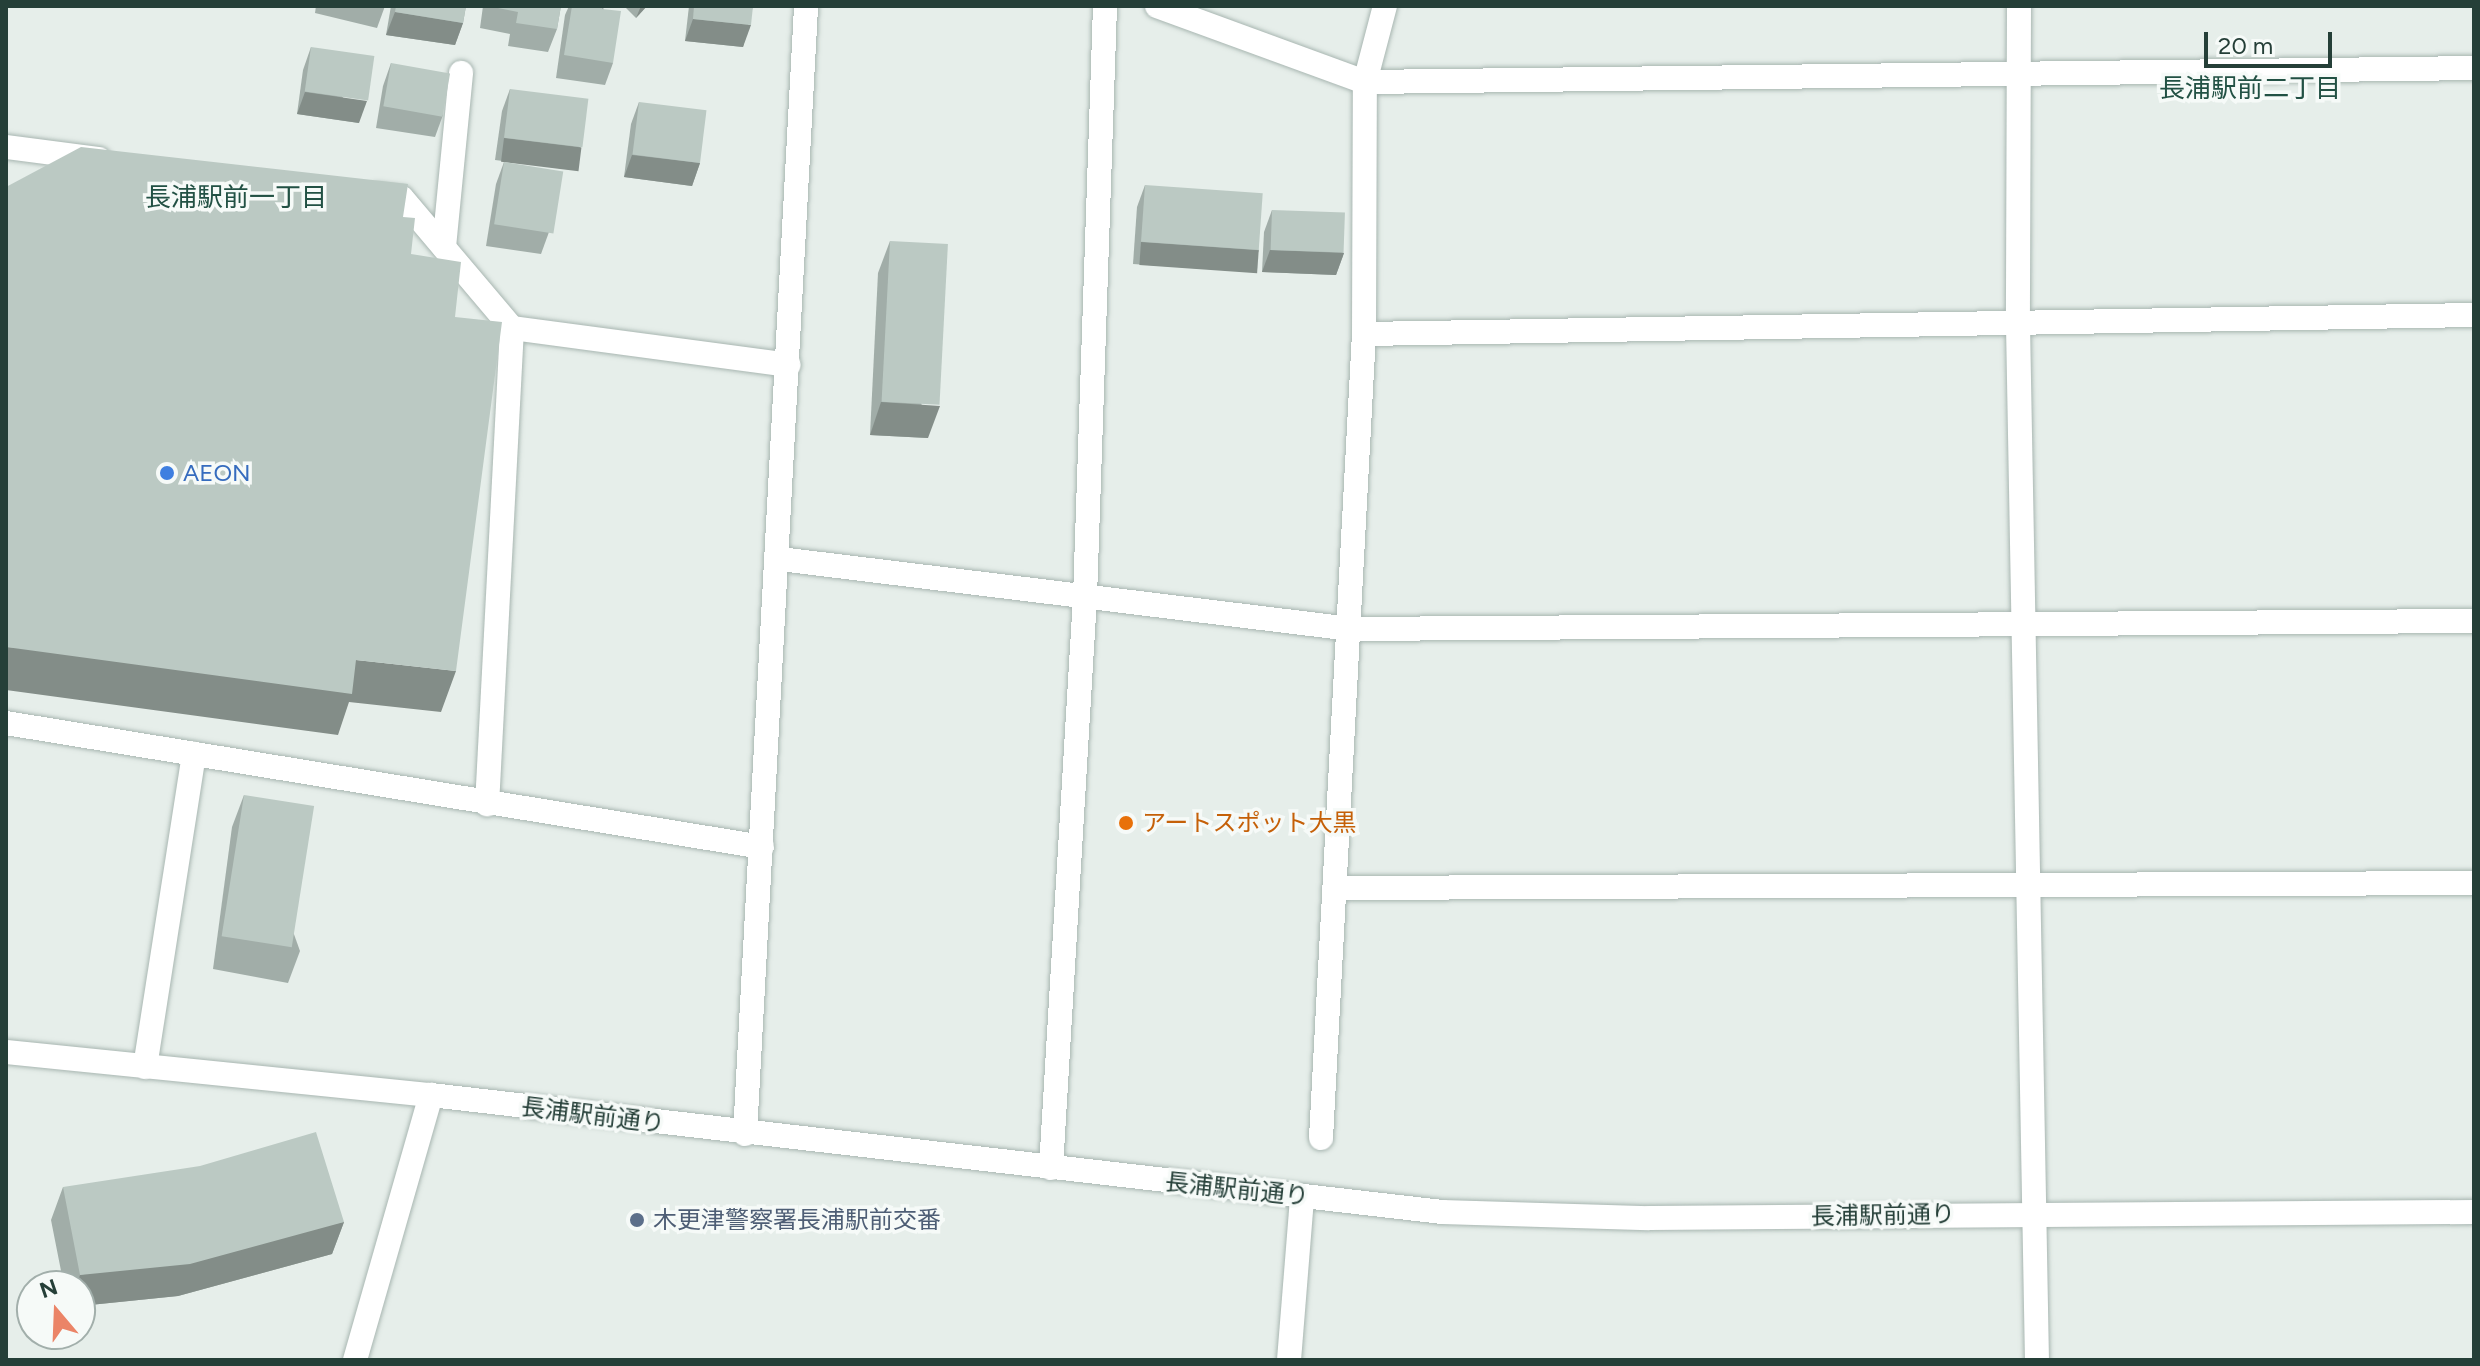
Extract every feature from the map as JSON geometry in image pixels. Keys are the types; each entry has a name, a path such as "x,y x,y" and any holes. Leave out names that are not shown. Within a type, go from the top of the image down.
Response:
{"street":[{"path":"745,1134 780,559 806,6"},
{"path":"1051,1168 1085,597 1105,6"},
{"path":"1157,6 1365,82 2474,68"},
{"path":"1321,1138 1351,629 1364,334 1365,82 1385,6"},
{"path":"2019,6 2018,325 2037,1360"},
{"path":"444,247 461,73"},
{"path":"6,147 117,162"},
{"path":"355,192 402,198 512,328 789,365"},
{"path":"1364,334 2474,315"},
{"path":"487,804 512,328"},
{"path":"780,559 1351,629 2024,627 2474,621"},
{"path":"6,723 762,847"},
{"path":"145,1067 194,754"},
{"path":"1336,888 2029,889 2474,883"},
{"name":"長浦駅前通り","path":"6,1052 431,1095 745,1134 1442,1212 1649,1218 2474,1212"},
{"path":"355,1360 431,1095"},
{"path":"1289,1360 1302,1197"}],"building":[{"path":"396,6 466,6 463,23 395,12"},
{"path":"488,6 561,6 557,29 516,23 518,12"},
{"path":"572,6 603,6 602,9 621,11 613,63 564,55"},
{"path":"694,6 753,6 751,25 693,19"},
{"path":"311,47 374,56 368,100 305,92"},
{"path":"391,63 450,73 442,117 383,106"},
{"path":"510,89 588,99 582,147 504,138"},
{"path":"639,102 706,110 700,163 633,155"},
{"path":"81,147 408,184 403,217 415,218 411,254 461,262 455,317 502,322 456,671 356,660 352,694 6,647 6,187"},
{"path":"504,162 563,171 553,234 494,224"},
{"path":"1145,185 1263,193 1259,250 1141,242"},
{"path":"1272,210 1345,213 1344,253 1271,250"},
{"path":"890,241 948,244 939,405 882,402"},
{"path":"244,795 314,806 292,947 222,936"},
{"path":"316,1132 344,1222 190,1264 96,1273 96,1270 79,1270 63,1187 200,1166"}],"place":[{"name":"AEON","path":"167,473"},
{"name":"アートスポット大黒","path":"1126,823"},
{"name":"木更津警察署長浦駅前交番","path":"637,1220"}],"district":[{"name":"長浦駅前二丁目","path":"2250,89"},
{"name":"長浦駅前一丁目","path":"236,198"}]}
